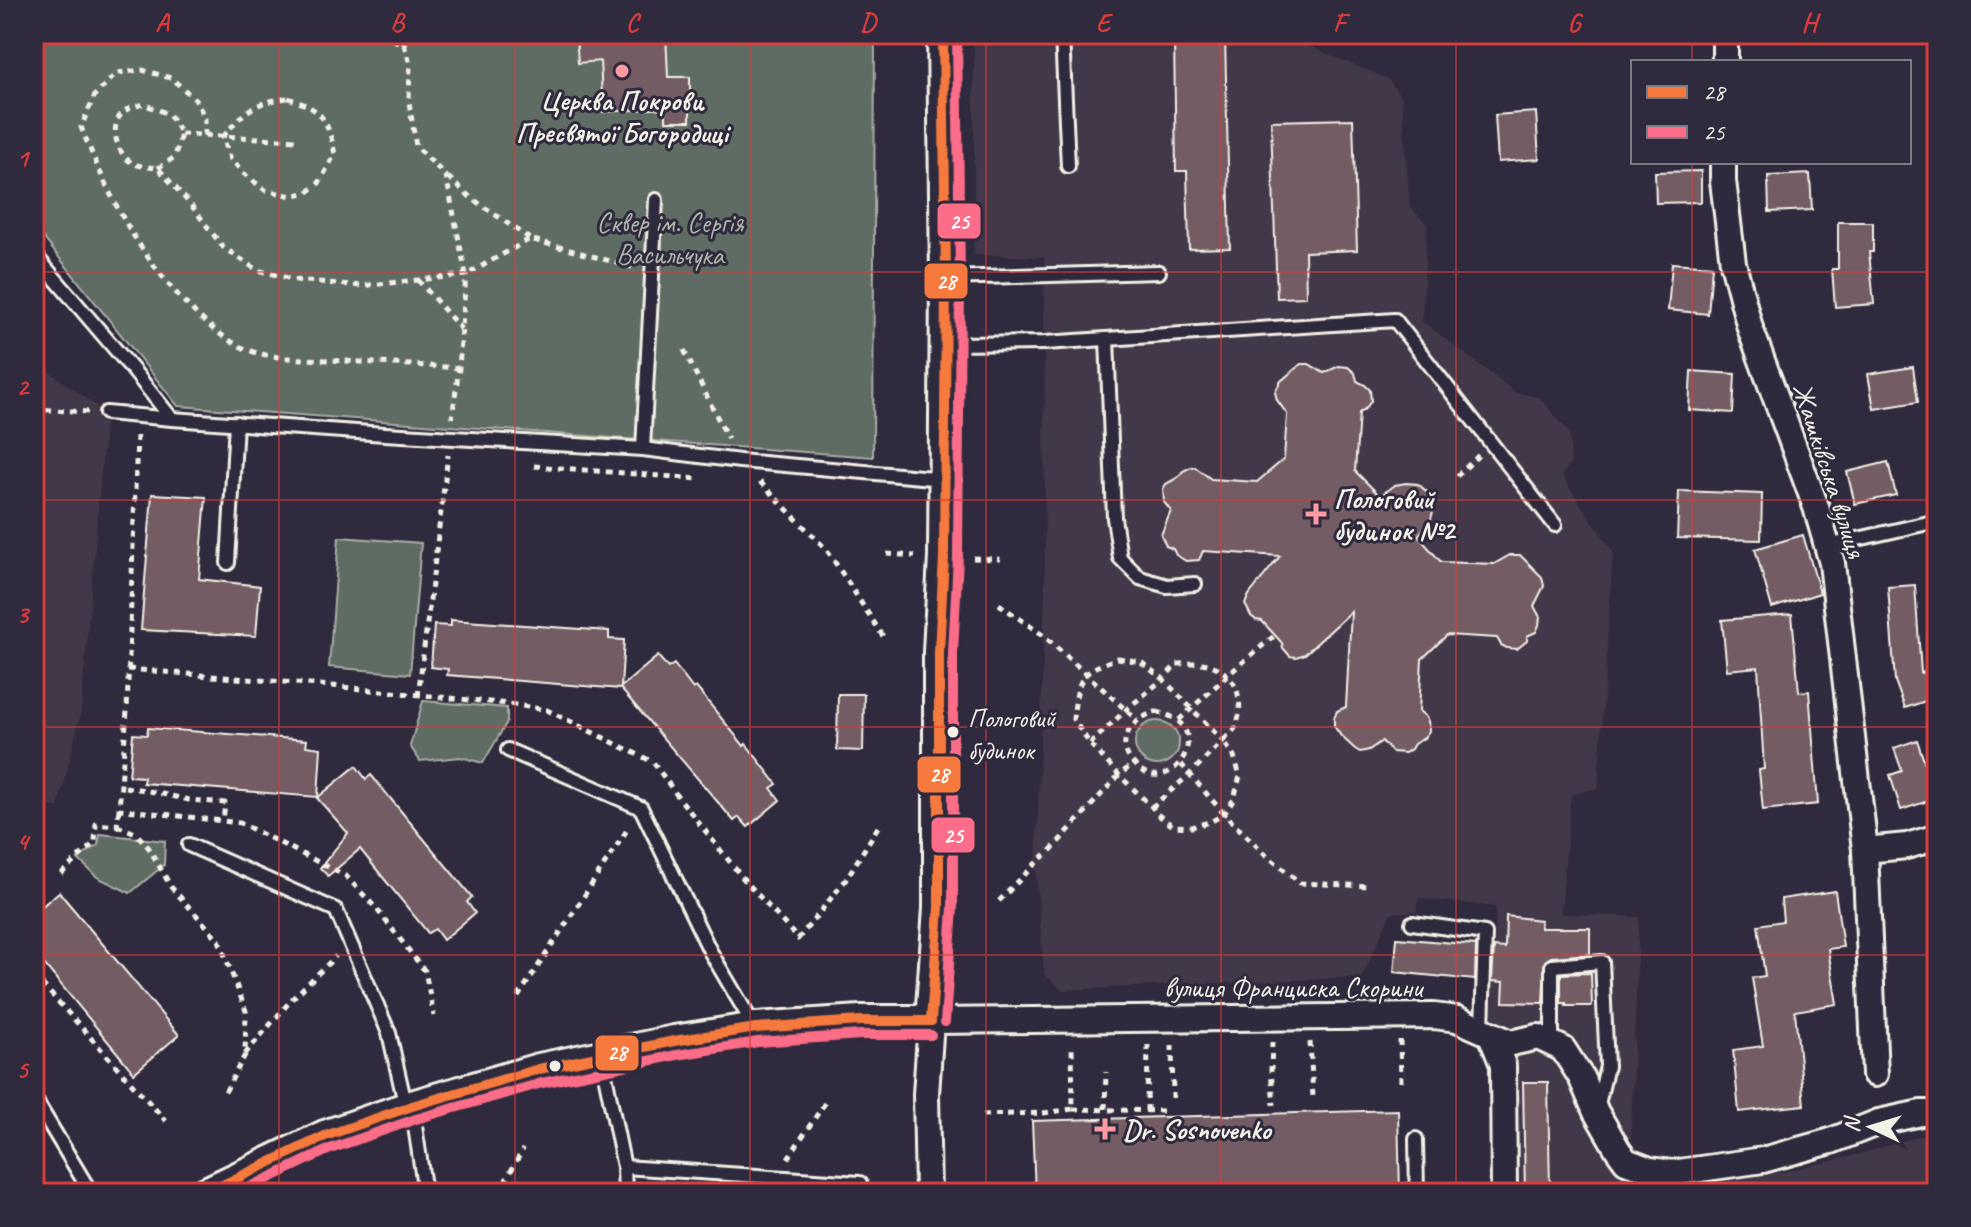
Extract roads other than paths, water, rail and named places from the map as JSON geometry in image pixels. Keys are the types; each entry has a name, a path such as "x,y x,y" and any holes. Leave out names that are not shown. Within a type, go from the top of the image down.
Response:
{"street":[{"path":"928,1193 926,1094 939,908 939,652 944,557 946,278 943,34"},
{"path":"1725,34 1725,60"},
{"name":"Жашківська вулиця","path":"1723,164 1733,263 1750,328 1816,507 1832,563 1865,850 1875,1074"},
{"path":"1865,850 1907,846 1937,837"},
{"name":"вулиця Франциска Скорини","path":"931,1021 1434,1016 1457,1019 1511,1043 1538,1037 1552,1044"},
{"path":"206,1193 325,1136 409,1107 601,1055 756,1028 861,1021 931,1021"},
{"path":"1487,1032 1503,1065 1504,1193"},
{"path":"1552,1044 1563,1049 1581,1077 1596,1112 1626,1161 1650,1170 1672,1173 1763,1160 1831,1141 1879,1122 1921,1113 1937,1113"}],"lane":[{"path":"1062,34 1068,166"},
{"path":"643,449 656,200"},
{"path":"34,254 172,419"},
{"path":"946,278 1159,272"},
{"path":"945,344 1000,345 1395,320 1555,525"},
{"path":"1107,339 1114,518 1120,558 1140,578 1167,586 1195,584"},
{"path":"106,413 643,449 945,479"},
{"path":"228,563 236,423"},
{"path":"1827,546 1937,521"},
{"path":"508,750 641,808 710,951 756,1028"},
{"path":"189,845 336,910 389,1033 409,1107 425,1193"},
{"path":"1412,923 1485,933 1487,1032"},
{"path":"1552,1044 1552,966 1602,962 1607,1066 1596,1112"},
{"path":"601,1055 624,1167 625,1193"},
{"path":"34,1098 91,1193"},
{"path":"1416,1139 1417,1193"},
{"path":"624,1167 860,1183"}],"place":[{"name":"Церква Покрови Пресвятої Богородиці","path":"622,71"},
{"name":"Пологовий будинок №2","path":"1316,514"},
{"name":"Пологовий будинок","path":"953,732"},
{"name":"Dr. Sosnovenko","path":"1105,1129"}],"park label":[{"name":"Сквер ім. Сергія Васильчука","path":"670,238"}]}
